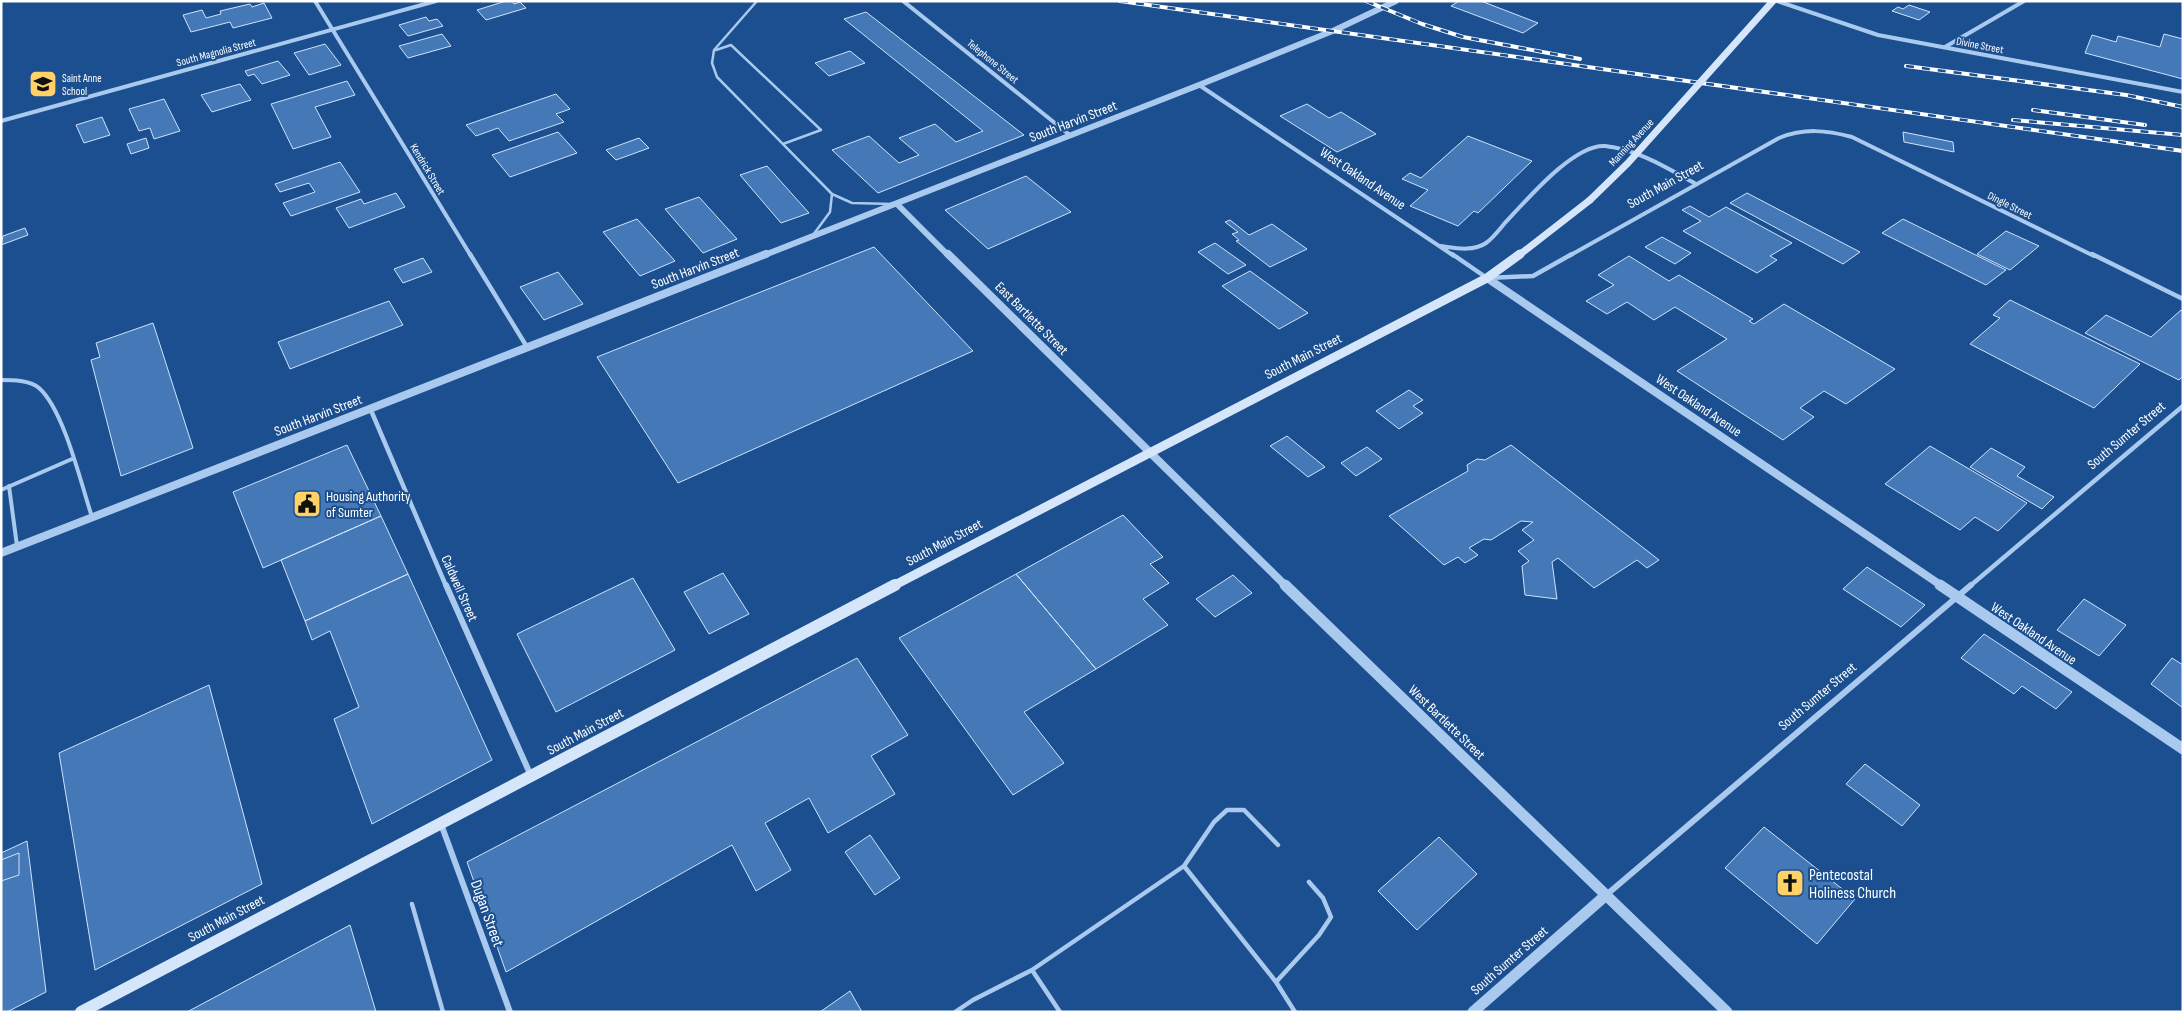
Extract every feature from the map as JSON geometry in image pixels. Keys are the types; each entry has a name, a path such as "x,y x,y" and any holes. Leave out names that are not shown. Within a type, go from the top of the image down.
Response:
{"main road":[{"name":"Manning Avenue","path":"1487,278 1548,234 1590,200 1628,164 1773,1"},
{"name":"South Main Street","path":"81,1012 1148,452 1487,278"}],"street":[{"name":"Kendrick Street","path":"315,1 527,347"},
{"name":"South Magnolia Street","path":"1,121 436,1"},
{"name":"Telephone Street","path":"903,1 1071,136"},
{"name":"South Harvin Street","path":"1,553 1071,136 1335,30 1396,1"},
{"name":"Divine Street","path":"1777,1 1870,32 2183,92"},
{"path":"1945,47 2024,1"},
{"name":"West Oakland Avenue","path":"1199,85 2183,749"},
{"name":"South Main Street","path":"1487,278 1533,276 1792,132 1801,130 1828,132"},
{"name":"Dingle Street","path":"1828,132 1852,138 2183,299"},
{"path":"1440,246 1467,249 1477,248 1486,244 1548,180 1575,158 1593,147 1615,147 1666,167 1696,184"},
{"name":"East Bartlette Street","path":"897,204 1148,452"},
{"name":"South Sumter Street","path":"1473,1012 1774,751 2183,406"},
{"name":"Caldwell Street","path":"370,408 531,776"},
{"name":"West Bartlette Street","path":"1148,452 1727,1012"},
{"name":"Dugan Street","path":"440,824 510,1012"}],"lane":[{"path":"757,1 714,50 712,63 717,77 832,194 852,203 897,204"},
{"path":"714,50 731,45 821,130 783,144"},
{"path":"812,237 830,215 833,207 832,194"},
{"path":"1,380 15,380 38,387 54,409 92,517"},
{"path":"1,490 72,459"},
{"path":"9,486 17,547"},
{"path":"955,1012 973,1000 1032,970 1184,866 1214,822 1227,810 1244,810 1278,845"},
{"path":"1184,866 1276,982 1295,1012"},
{"path":"1276,982 1319,935 1331,917 1323,898 1310,882"},
{"path":"412,904 443,1012"},
{"path":"1032,970 1060,1012"}],"building":[{"path":"512,1 514,4 520,2 526,8 486,20 477,10"},
{"path":"1459,1 1481,1 1538,23 1523,33 1451,6"},
{"path":"264,3 272,18 233,28 230,22 191,32 183,15 202,10 206,18 221,14 220,11 250,4 252,7"},
{"path":"1909,5 1930,12 1919,20 1892,11 1898,7 1903,9"},
{"path":"866,12 1024,135 878,193 832,150 869,136 899,163 919,155 899,138 935,124 956,142 983,131 844,19"},
{"path":"426,17 429,21 437,19 443,26 408,36 399,25"},
{"path":"442,34 451,46 408,58 399,46"},
{"path":"2164,34 2183,39 2183,79 2085,53 2092,35 2116,42 2118,36 2160,47"},
{"path":"325,44 341,65 309,75 294,53"},
{"path":"850,51 865,63 829,76 815,63"},
{"path":"278,61 290,75 262,84 254,74 248,76 245,71"},
{"path":"347,81 355,95 315,107 331,137 293,149 271,104"},
{"path":"240,84 251,100 212,112 201,95"},
{"path":"556,94 570,109 556,114 564,122 509,141 498,128 476,136 466,125"},
{"path":"164,99 180,131 154,139 150,128 139,131 129,109"},
{"path":"1307,104 1329,118 1341,112 1376,134 1337,152 1280,116"},
{"path":"102,117 110,135 84,143 76,125"},
{"path":"558,132 577,153 510,177 492,155"},
{"path":"1903,132 1953,142 1954,152 1904,142"},
{"path":"1468,136 1532,161 1478,213 1474,211 1458,226 1410,206 1428,190 1402,179 1410,173 1421,178"},
{"path":"146,138 149,148 131,154 127,144"},
{"path":"639,138 649,148 616,160 606,150"},
{"path":"340,162 360,192 291,216 283,203 315,192 309,183 280,192 275,184"},
{"path":"767,166 809,213 781,223 740,175"},
{"path":"1026,176 1071,212 988,249 945,210"},
{"path":"396,193 405,207 349,228 336,208 361,199 364,204"},
{"path":"1747,193 1860,252 1843,264 1730,203"},
{"path":"699,197 737,239 703,253 665,209"},
{"path":"1690,206 1709,217 1726,207 1792,243 1770,256 1777,260 1757,273 1683,231 1701,221 1682,210"},
{"path":"637,219 675,261 640,276 603,232"},
{"path":"1903,219 2006,270 1986,285 1882,233"},
{"path":"1230,220 1249,235 1272,224 1307,249 1270,267 1236,241 1239,240 1232,234 1238,232 1225,222"},
{"path":"25,228 28,235 1,245 3,236"},
{"path":"2006,231 2039,246 2010,270 1977,254"},
{"path":"1662,237 1691,253 1675,264 1645,247"},
{"path":"1215,243 1246,265 1228,274 1198,252"},
{"path":"874,247 973,351 678,483 597,357"},
{"path":"1629,256 1669,281 1679,275 1753,319 1749,321 1754,324 1784,304 1895,369 1846,404 1824,391 1800,408 1814,417 1783,440 1677,371 1727,339 1675,307 1654,320 1627,302 1607,314 1586,301 1614,285 1598,275"},
{"path":"423,258 432,272 403,283 394,269"},
{"path":"1250,271 1308,313 1279,329 1222,286"},
{"path":"558,272 583,304 544,320 520,287"},
{"path":"2010,300 2140,364 2094,408 1970,344 2000,318 1993,315"},
{"path":"389,301 403,325 290,369 278,342"},
{"path":"2181,310 2183,311 2183,376 2179,380 2085,333 2106,315 2151,337"},
{"path":"153,323 193,448 121,476 91,360 100,357 96,343"},
{"path":"1409,390 1423,400 1413,406 1423,413 1399,429 1376,411"},
{"path":"1287,436 1325,467 1308,477 1270,446"},
{"name":"Housing Authority of Sumter","path":"347,445 381,516 263,568 233,492"},
{"path":"1511,445 1659,560 1647,568 1637,560 1594,588 1558,558 1552,562 1557,599 1525,595 1522,566 1529,561 1518,551 1534,540 1522,530 1533,522 1521,521 1491,540 1484,539 1469,548 1478,555 1465,563 1458,557 1444,565 1389,516 1468,471 1467,465 1477,459 1485,460"},
{"path":"1930,446 2027,503 1998,531 1975,517 1960,530 1885,484"},
{"path":"1367,447 1382,459 1356,476 1341,463"},
{"path":"1991,448 2025,467 2017,476 2054,497 2042,509 1970,467"},
{"path":"1123,515 1163,557 1150,564 1169,583 1143,599 1168,625 1096,669 1016,574"},
{"path":"381,516 408,574 305,621 281,560"},
{"path":"1867,567 1925,605 1901,627 1843,589"},
{"path":"723,573 749,614 709,634 684,592"},
{"path":"408,574 492,760 372,824 334,719 359,707 330,631 312,640 305,621"},
{"path":"1016,574 1096,669 1024,712 1064,763 1013,795 899,638"},
{"path":"1233,575 1252,593 1215,617 1196,599"},
{"path":"633,578 675,650 556,712 517,634"},
{"path":"2084,599 2126,625 2099,656 2057,630"},
{"path":"1984,634 2072,692 2056,709 2022,686 2014,694 1961,658"},
{"path":"857,658 908,735 871,756 895,794 828,833 809,798 765,823 791,870 756,891 732,845 506,972 467,862"},
{"path":"2172,658 2183,665 2183,708 2151,684"},
{"path":"209,685 262,884 95,970 59,753"},
{"path":"1865,764 1920,805 1902,826 1846,784"},
{"name":"Pentecostal Holiness Church","path":"1764,827 1855,899 1817,944 1725,868"},
{"path":"870,835 900,878 875,895 845,852"},
{"path":"1439,837 1477,874 1417,930 1378,891"},
{"path":"27,841 46,992 7,1012 1,1012 1,853"},
{"path":"19,853 19,875 1,881 1,860"},
{"path":"350,925 376,1012 187,1012"},
{"path":"850,991 862,1012 820,1012"}],"railway":[{"path":"1120,1 2183,151"},
{"path":"1366,1 1422,24 1463,37 1580,59"},
{"path":"1906,66 2126,95 2183,107"},
{"path":"2033,110 2145,125"},
{"path":"2013,120 2183,135"}],"place":[{"name":"Saint Anne School","path":"43,84"},
{"name":"Housing Authority of Sumter","path":"307,504"},
{"name":"Pentecostal Holiness Church","path":"1790,883"}]}
